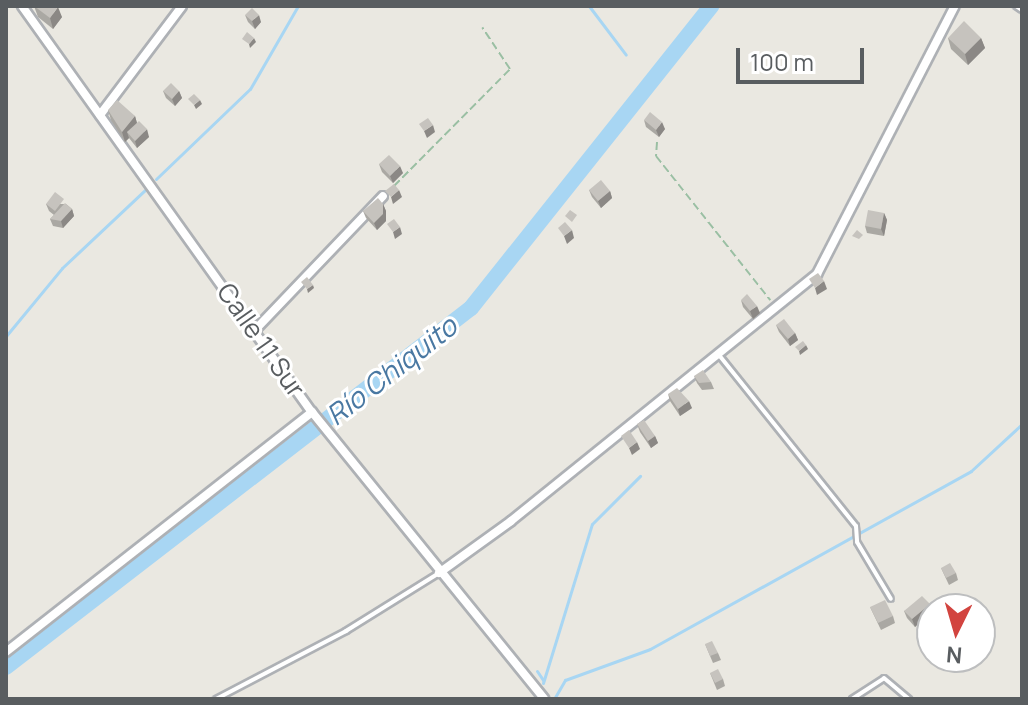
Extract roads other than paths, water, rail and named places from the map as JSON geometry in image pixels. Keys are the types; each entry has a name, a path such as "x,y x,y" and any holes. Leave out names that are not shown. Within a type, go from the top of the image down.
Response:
{"street":[{"name":"Calle 11 Sur","path":"22,6 314,415 544,699"},
{"path":"100,115 182,6"},
{"path":"439,573 777,308 824,265 955,6"},
{"path":"255,330 383,196"},
{"path":"6,652 314,415"}],"lane":[{"path":"1016,6 1022,10"},
{"path":"717,353 856,526 859,535 857,542 891,599"},
{"path":"216,699 346,631 439,573"},
{"path":"852,699 884,678 909,699"}],"waterway":[{"path":"156,179 250,89 298,6"},
{"path":"589,6 626,55"},
{"name":"Río Chiquito","path":"6,667 471,308 711,6"},
{"path":"6,336 62,268 145,190"},
{"path":"554,699 565,680 650,649 971,471 1022,424"},
{"path":"543,683 592,524 640,476"},
{"path":"537,671 543,680"}]}
